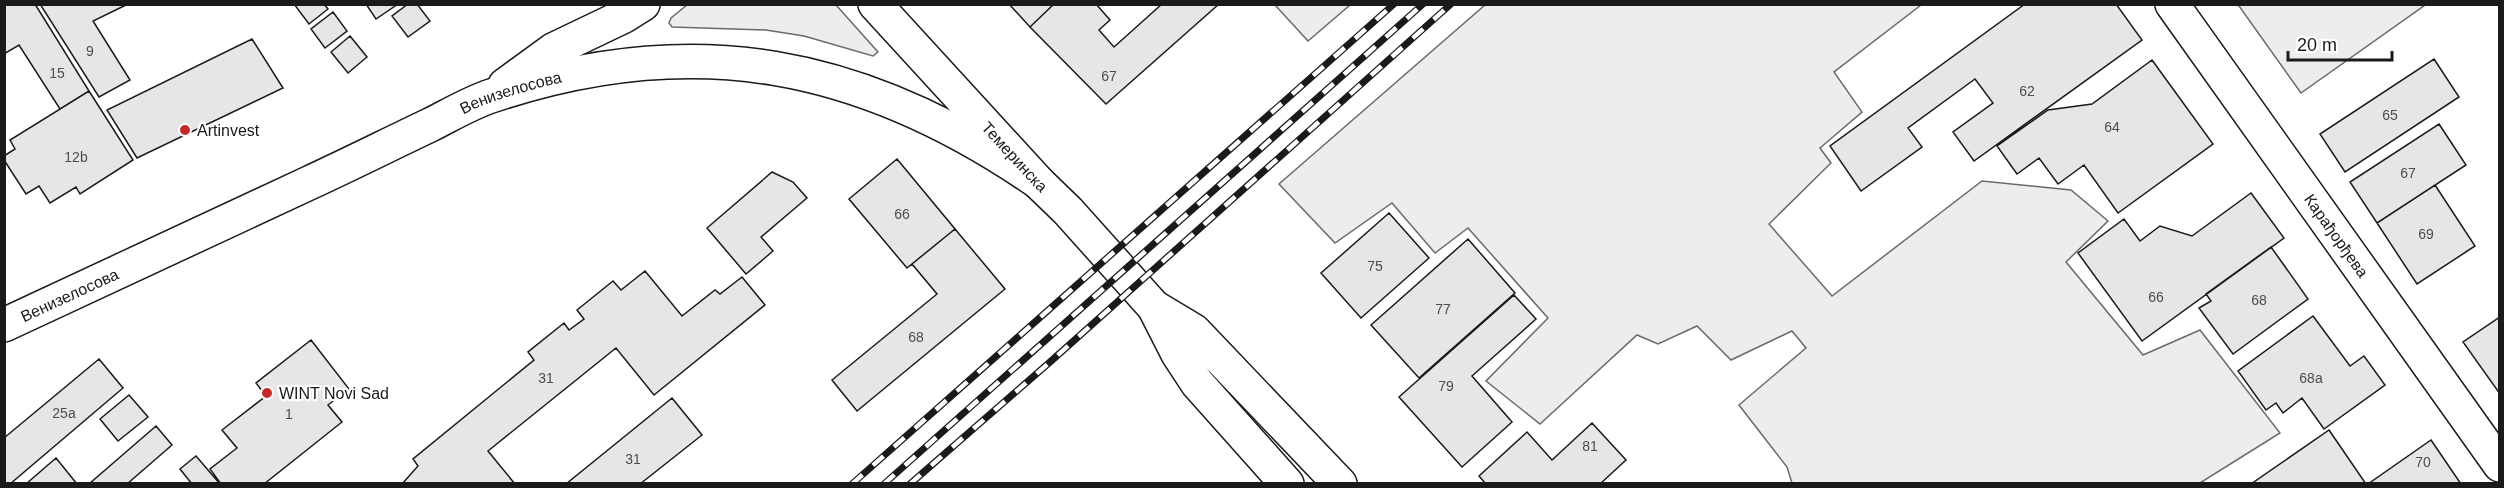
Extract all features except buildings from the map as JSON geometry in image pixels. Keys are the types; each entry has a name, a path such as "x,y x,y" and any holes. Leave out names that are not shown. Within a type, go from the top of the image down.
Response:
{"main road":[{"path":"489,97 552,50 644,4"},
{"name":"Темеринска","path":"875,4 1154,307 1178,354 1197,382 1287,483"},
{"name":"Карађорђева","path":"2172,4 2499,465"},
{"name":"Венизелосова","path":"4,325 188,241 489,97 548,80 631,64 678,61 738,62 779,68 836,81 932,120 984,147 1038,183"},
{"name":"Темеринска","path":"1154,307 1194,331 1340,483"}],"shaded area":[{"path":"2240,4 2425,5 2301,93 2239,6"},
{"path":"687,5 836,5 878,52 873,56 804,36 766,30 672,27 669,23 671,18"},
{"path":"1275,5 1350,5 1308,41"},
{"path":"1485,5 1921,5 1834,72 1862,112 1820,148 1831,163 1769,224 1832,296 1982,181 2071,190 2108,221 2066,262 2143,355 2200,330 2280,433 2200,483 1792,483 1787,467 1739,405 1806,348 1792,331 1731,360 1697,326 1658,344 1637,335 1540,424 1486,381 1548,318 1468,228 1435,253 1392,203 1335,243 1279,184"}],"railway":[{"path":"852,484 1394,4"},
{"path":"884,484 1423,4"},
{"path":"910,484 1451,4"}],"place":[{"name":"Artinvest","path":"185,130"},
{"name":"WINT Novi Sad","path":"267,393"}]}
